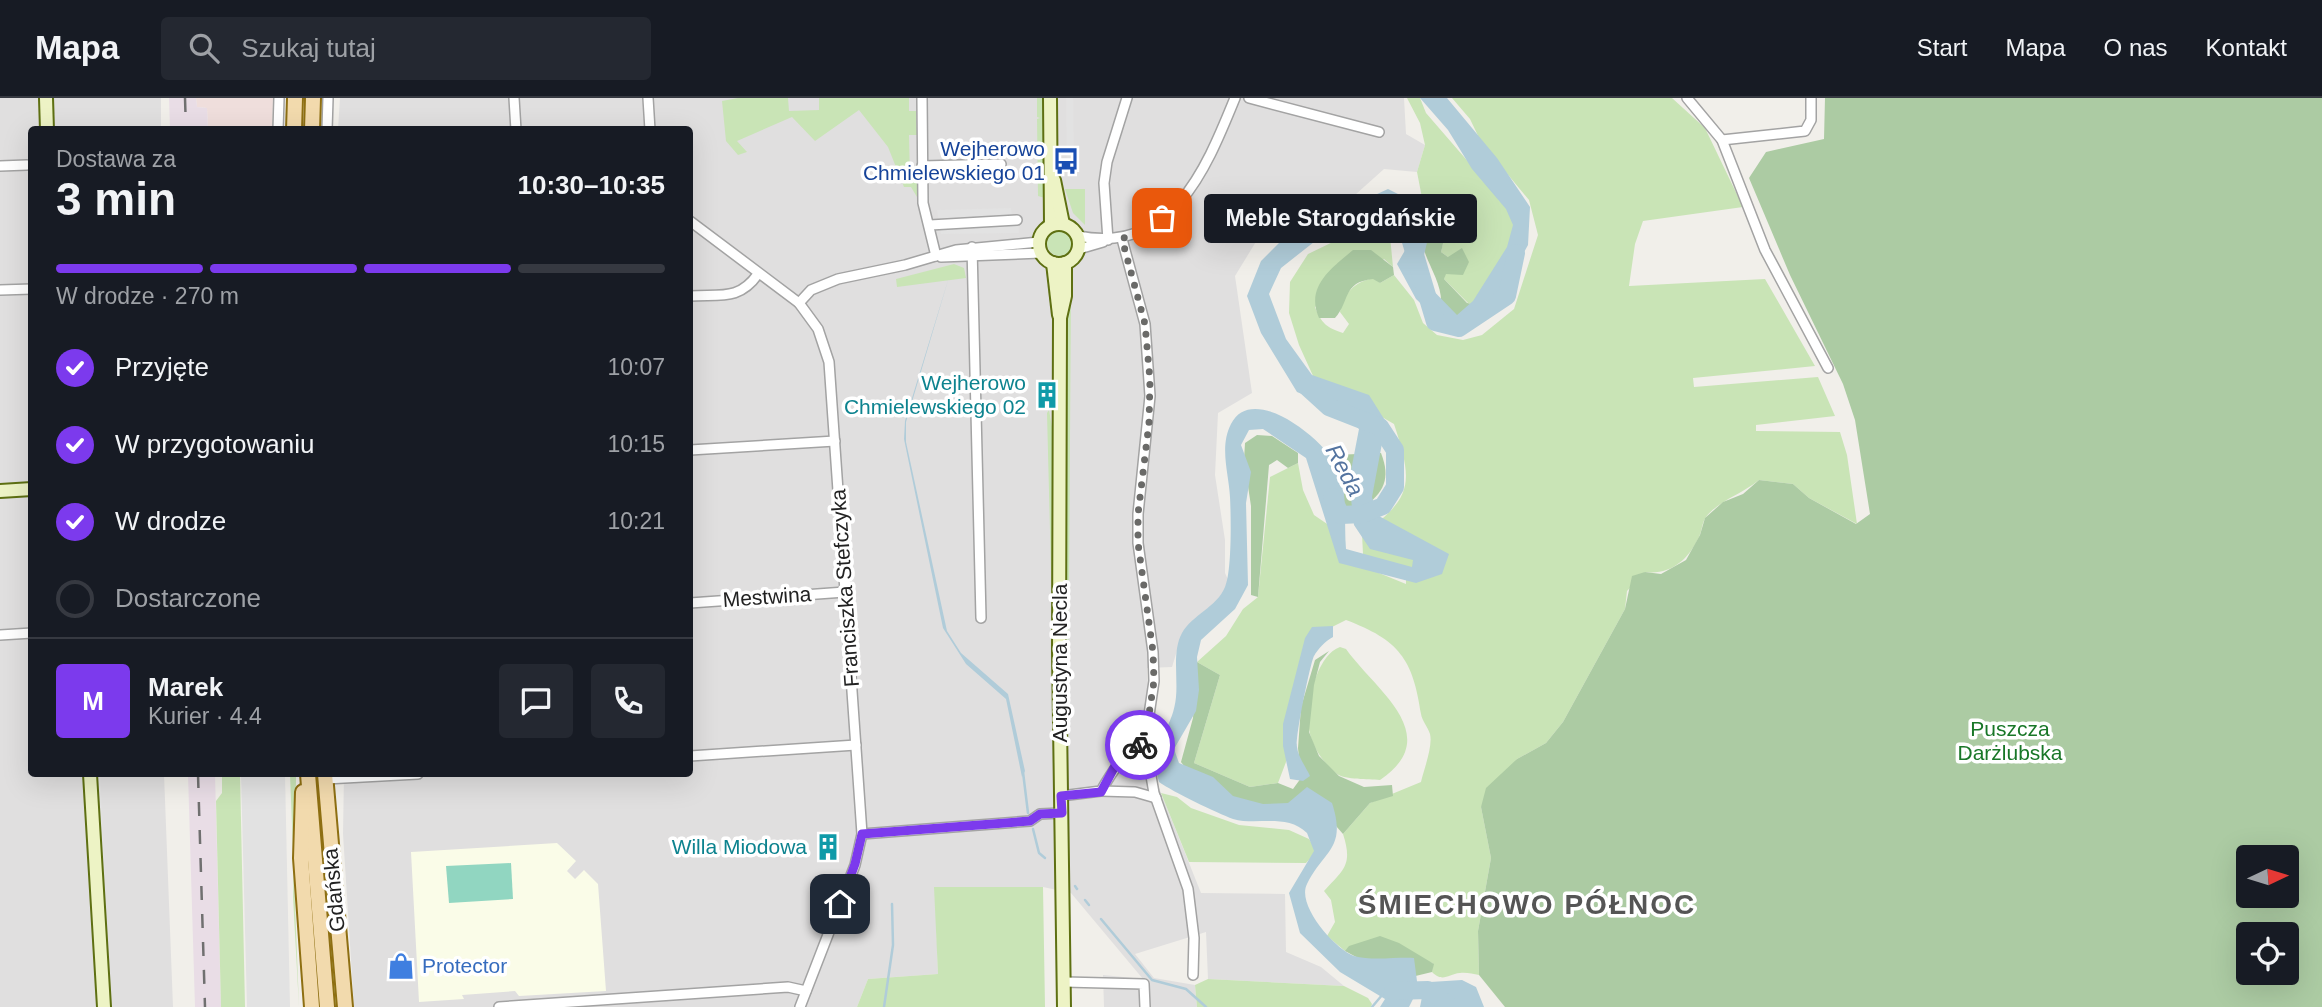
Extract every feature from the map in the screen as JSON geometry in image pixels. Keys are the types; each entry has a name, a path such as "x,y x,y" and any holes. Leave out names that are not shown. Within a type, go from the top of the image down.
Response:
{"main road":[{"path":"46,98 47,126"},
{"path":"294,126 295,98"},
{"path":"312,126 313,98"},
{"path":"1051,98 1051,171 1057,225 1078,242 1059,263 1040,247 1045,229 1057,225"},
{"name":"Augustyna Necla","path":"1059,263 1065,296 1060,318 1064,1007"},
{"path":"0,491 28,489"},
{"path":"90,777 104,1007"},
{"path":"307,777 301,800 306,937 312,1007"},
{"name":"Gdańska","path":"308,777 327,1007"},
{"name":"Gdańska","path":"325,777 345,1007"},
{"path":"302,1007 301,961 306,937"}],"street":[{"path":"278,126 279,98"},
{"path":"327,126 328,98"},
{"path":"514,98 516,126"},
{"path":"648,98 650,126"},
{"path":"922,98 923,204 936,256"},
{"path":"1108,240 1104,183 1107,162 1127,98"},
{"path":"1078,242 1122,239 1142,231 1179,204 1212,154 1235,98"},
{"path":"1248,98 1379,132"},
{"path":"1687,98 1722,140 1765,250 1828,368"},
{"path":"1722,140 1798,135 1805,131 1811,120 1811,98"},
{"path":"922,166 1001,164"},
{"path":"0,166 27,165"},
{"path":"930,225 1017,220"},
{"name":"Franciszka Stefczyka","path":"693,223 799,303 818,329 826,346 862,834 855,864 800,1007"},
{"path":"1122,239 1145,324 1150,396 1138,514 1138,543 1153,652 1154,681 1145,741 1156,798 1188,889 1194,938 1193,975"},
{"path":"799,303 811,290 838,279 936,256 1040,247"},
{"path":"972,252 981,618"},
{"path":"693,296 738,293 748,288 758,274"},
{"path":"0,290 28,289"},
{"path":"693,450 835,441"},
{"name":"Mestwina","path":"693,603 845,593"},
{"path":"0,635 28,633"},
{"path":"1101,792 1115,766 1129,751 1145,741"},
{"path":"693,756 856,745"},
{"path":"1061,796 1125,790 1156,798"},
{"path":"862,834 1030,821 1040,814 1062,813"},
{"path":"1065,982 1144,984 1145,1007"},
{"path":"499,1007 788,987 806,991"}],"shaded area":[{"path":"0,98 161,98 161,126 28,126 28,777 164,777 173,1007 0,1007"},
{"path":"169,98 196,98 197,107 207,108 208,126 170,126"},
{"path":"196,98 273,98 272,126 208,126 207,108 197,107"},
{"path":"340,98 1404,98 1406,134 1425,145 1417,172 1384,169 1355,195 1265,227 1235,276 1252,393 1218,413 1215,475 1225,540 1225,573 1231,586 1179,644 1172,667 1147,668 1148,689 1141,734 1161,793 1201,893 1285,894 1286,952 1321,967 1344,986 1208,979 1206,932 1135,954 1154,978 1195,985 1197,1007 1104,1007 1103,975 1143,979 1071,893 1043,887 935,887 938,974 868,979 857,1007 354,1007 343,834 344,777 693,777 693,126 338,126"},
{"path":"1066,98 1073,98 1074,162 1067,160"},
{"path":"1011,208 1012,217 1018,217 1019,233 941,234 937,210"},
{"path":"96,777 100,777 105,875 101,875"},
{"path":"188,777 215,777 221,1007 195,1007"},
{"path":"241,777 285,777 290,1007 247,1007"},
{"path":"557,843 576,861 567,871 575,879 584,870 598,884 606,991 519,996 515,991 462,995 464,999 419,1002 411,852"}],"green space":[{"path":"738,98 788,98 789,111 819,110 819,98 909,98 909,111 916,111 917,135 909,135 910,179 917,180 917,197 911,187 904,187 888,147 859,110 815,141 792,117 737,141 747,152 738,155 726,141 722,101"},
{"path":"1037,98 1044,98 1045,198 1038,196 1037,119 1040,118 1037,117"},
{"path":"1407,98 1420,98 1426,113 1509,209 1519,232 1478,305 1468,303 1444,279 1448,257 1441,252 1443,226 1424,208 1417,172 1425,145 1420,123"},
{"path":"1452,98 1672,98 1705,128 1743,207 1643,221 1635,244 1629,286 1765,279 1815,366 1693,378 1694,387 1818,377 1835,416 1756,425 1756,431 1840,432 1847,455 1857,524 1809,498 1793,484 1759,480 1711,511 1695,545 1684,559 1663,571 1645,572 1627,591 1625,609 1563,722 1546,743 1517,759 1481,807 1491,858 1478,931 1479,975 1462,973 1439,977 1432,972 1433,963 1345,951 1327,936 1335,922 1331,900 1324,891 1347,860 1343,834 1370,803 1421,782 1429,751 1430,734 1422,717 1413,679 1408,665 1391,644 1379,635 1346,620 1318,634 1288,718 1286,762 1278,783 1250,787 1194,763 1220,675 1197,662 1226,636 1243,609 1258,597 1270,477 1298,463 1303,490 1314,515 1333,528 1342,558 1406,584 1406,574 1363,554 1362,534 1392,510 1405,487 1404,461 1394,424 1314,378 1299,345 1289,313 1290,282 1308,254 1368,225 1389,226 1393,267 1384,259 1315,307 1325,324 1343,333 1349,324 1340,312 1351,289 1367,280 1374,278 1380,283 1394,275 1414,300 1423,323 1437,335 1463,340 1482,335 1514,309 1538,235 1529,200 1481,142 1470,119"},
{"name":"Puszcza Darżlubska","path":"1825,98 2322,98 2322,1007 1505,1007 1479,975 1478,931 1491,858 1481,807 1486,788 1517,759 1546,743 1563,722 1625,609 1632,576 1645,572 1661,574 1686,560 1700,535 1705,518 1723,502 1743,494 1759,480 1793,484 1809,498 1856,524 1870,514 1855,420 1843,384 1790,275 1749,178 1766,152 1824,139"},
{"path":"1065,189 1085,189 1085,225 1073,213"},
{"path":"1428,211 1438,219 1443,228 1441,252 1448,257 1462,248 1469,262 1463,275 1446,274 1444,279 1467,303 1478,305 1463,316 1450,316 1441,305 1437,281 1421,235 1422,223"},
{"path":"1060,230 1069,234 1073,243 1069,252 1060,256 1051,252 1047,243 1051,234"},
{"path":"1353,250 1371,250 1393,267 1394,275 1380,283 1373,279 1356,284 1351,288 1335,318 1319,318 1315,296 1318,287 1329,271"},
{"path":"954,264 964,268 966,278 897,287 896,279"},
{"path":"1069,289 1068,750 1065,663 1066,336"},
{"path":"1049,410 1053,433 1053,651 1047,413"},
{"path":"1257,435 1272,436 1298,453 1298,463 1288,468 1277,460 1269,465 1258,597 1251,595 1251,506 1244,460 1245,443"},
{"path":"1381,453 1385,478 1376,496 1363,508 1333,506 1322,466 1334,455"},
{"path":"1340,647 1346,649 1387,697 1399,713 1406,730 1407,746 1399,763 1380,780 1337,774 1320,756 1310,734 1309,712 1313,685 1324,661 1331,652"},
{"path":"1329,651 1320,662 1314,685 1309,732 1319,756 1339,776 1364,787 1392,785 1393,796 1370,803 1343,834 1336,826 1251,806 1230,798 1194,776 1181,762 1193,718 1197,662 1220,675 1194,763 1250,787 1278,783 1293,789 1301,778 1298,748 1301,707 1315,660"},
{"path":"222,777 240,777 245,1007 221,1007 216,801 222,793"},
{"path":"290,777 296,777 294,870"},
{"path":"320,791 340,1007 332,1007 316,793"},
{"path":"1161,793 1177,797 1191,808 1239,825 1289,830 1309,839 1317,851 1306,863 1189,862"},
{"path":"511,863 513,899 449,903 446,866"},
{"path":"294,870 299,1007 293,897"},
{"path":"934,887 1043,887 1045,1007 857,1007 868,979 938,974"},
{"path":"1380,936 1399,943 1434,964 1432,972 1399,980 1345,951 1349,946"},
{"path":"1208,979 1344,986 1368,998 1372,1004 1371,1007 1197,1007 1195,985"}],"water":[{"path":"1420,98 1447,98 1497,158 1530,207 1528,245 1505,287 1475,326 1449,330 1416,299 1397,264 1414,235 1391,212 1314,242 1281,268 1269,294 1286,339 1312,375 1369,395 1386,422 1372,497 1377,515 1449,554 1442,574 1416,583 1339,563 1306,458 1263,429 1249,430 1241,445 1251,472 1246,503 1248,585 1235,609 1201,640 1197,657 1199,690 1196,711 1174,749 1179,763 1213,777 1233,796 1263,804 1288,803 1307,787 1332,803 1337,830 1335,840 1307,884 1307,903 1319,925 1346,952 1376,959 1414,958 1418,989 1409,1007 1380,1007 1385,999 1340,972 1300,933 1289,893 1314,851 1307,833 1290,823 1233,819 1159,782 1156,769 1159,747 1174,709 1179,640 1186,627 1221,594 1227,579 1231,517 1226,442 1231,424 1242,412 1256,409 1274,413 1292,422 1324,448 1341,475 1346,549 1412,567 1413,560 1370,549 1354,525 1349,481 1359,429 1340,410 1297,392 1261,333 1247,296 1261,261 1286,236 1388,189 1414,202 1430,230 1419,276 1457,315 1473,301 1507,247 1513,225 1506,209 1472,169 1448,130"},
{"path":"949,277 906,422 906,442 947,631 961,653 1008,694 1025,771 1022,777 1006,699 966,664 943,628 904,439 905,421"},
{"path":"1333,626 1333,637 1314,656 1298,730 1298,751 1310,776 1303,781 1290,779 1283,746 1283,724 1305,638 1312,627"},
{"path":"1462,980 1476,987 1484,1007 1461,1007 1450,996 1440,998 1438,1007 1420,1007 1423,992 1430,982"}],"waterway":[{"name":"Reda","path":"1401,208 1435,322 1459,328 1507,296 1516,253"},
{"name":"Reda","path":"1307,387 1329,407 1380,427 1395,450 1395,487 1383,506 1363,514 1341,515 1332,497"},
{"path":"1023,772 1028,813"},
{"path":"1033,829 1039,853 1045,858"},
{"path":"1085,900 1089,905"},
{"path":"884,1007 893,945 892,904"},
{"path":"1101,919 1152,980 1186,989 1206,1007"},
{"name":"Reda","path":"1393,991 1428,990 1452,1007"},
{"path":"1372,1007 1383,994"}],"railway":[{"path":"185,98 186,126"},
{"path":"198,777 205,1007"}],"way so far":[{"path":"1140,745 1145,741 1154,681 1153,652 1138,543 1138,514 1149,423 1149,365 1145,324 1122,239 1142,231 1162,218"}],"place":[{"name":"Wejherowo Chmielewskiego 01","path":"1066,161"},
{"name":"Meble Starogdańskie","path":"1162,218"},
{"name":"Wejherowo Chmielewskiego 02","path":"1047,395"},
{"name":"Willa Miodowa","path":"828,847"},
{"name":"Protector","path":"401,966"}],"district":[{"name":"ŚMIECHOWO PÓŁNOC","path":"1527,904"}],"route":[{"path":"840,904 855,864 862,834 1030,821 1040,814 1062,813 1061,796 1101,792 1115,766 1129,751 1140,745"}]}
